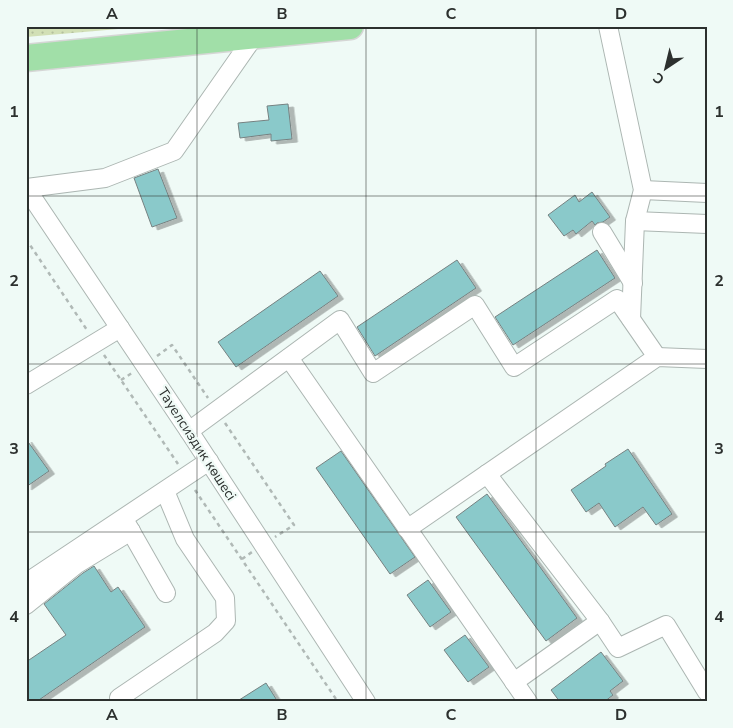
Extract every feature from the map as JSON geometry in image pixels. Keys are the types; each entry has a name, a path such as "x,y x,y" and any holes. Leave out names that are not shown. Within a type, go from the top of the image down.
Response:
{"highway":[{"path":"26,58 350,26"}],"street":[{"path":"608,26 643,190 635,221 631,320"},
{"path":"26,188 105,178 174,151 255,35"},
{"name":"Тауелсиздик көшесі","path":"26,188 190,431 366,702"},
{"path":"643,190 707,193"},
{"path":"635,221 707,224"},
{"path":"602,232 633,283"},
{"path":"190,431 340,320 373,372 475,305 514,367 618,299 657,357"},
{"path":"26,385 120,328"},
{"path":"407,529 657,357 707,359"},
{"path":"289,358 528,702"},
{"path":"26,605 127,525 165,491 209,462"},
{"path":"487,474 600,621 618,648 666,625 707,692"},
{"path":"119,698 215,633 226,621 226,598 185,539 165,491"},
{"path":"26,583 127,525"},
{"path":"127,525 166,593"},
{"path":"514,682 600,621"}],"path":[{"path":"121,380 172,345 294,524 242,559"}],"green space":[{"path":"26,26 153,26 26,37"}],"building":[{"path":"288,104 292,139 271,141 271,134 240,138 238,123 269,120 267,106"},
{"path":"158,169 177,218 152,227 134,178"},
{"path":"592,192 610,217 595,225 592,221 576,234 573,230 564,236 548,215 575,195 579,202"},
{"path":"597,250 615,278 513,345 495,317"},
{"path":"457,260 476,288 375,356 357,327"},
{"path":"320,271 338,296 236,367 218,342"},
{"path":"26,439 49,471 26,487"},
{"path":"628,449 672,514 656,525 643,507 615,527 599,503 586,512 571,490"},
{"path":"341,451 415,557 390,574 316,468"},
{"path":"487,494 577,618 546,641 456,517"},
{"path":"94,566 111,592 118,587 145,627 36,702 26,702 26,662 66,635 44,604"},
{"path":"428,580 451,612 430,627 407,595"},
{"path":"465,635 489,667 468,682 444,650"},
{"path":"601,652 623,681 610,691 613,695 604,702 560,702 551,690"},
{"path":"266,683 278,702 236,702"}]}
